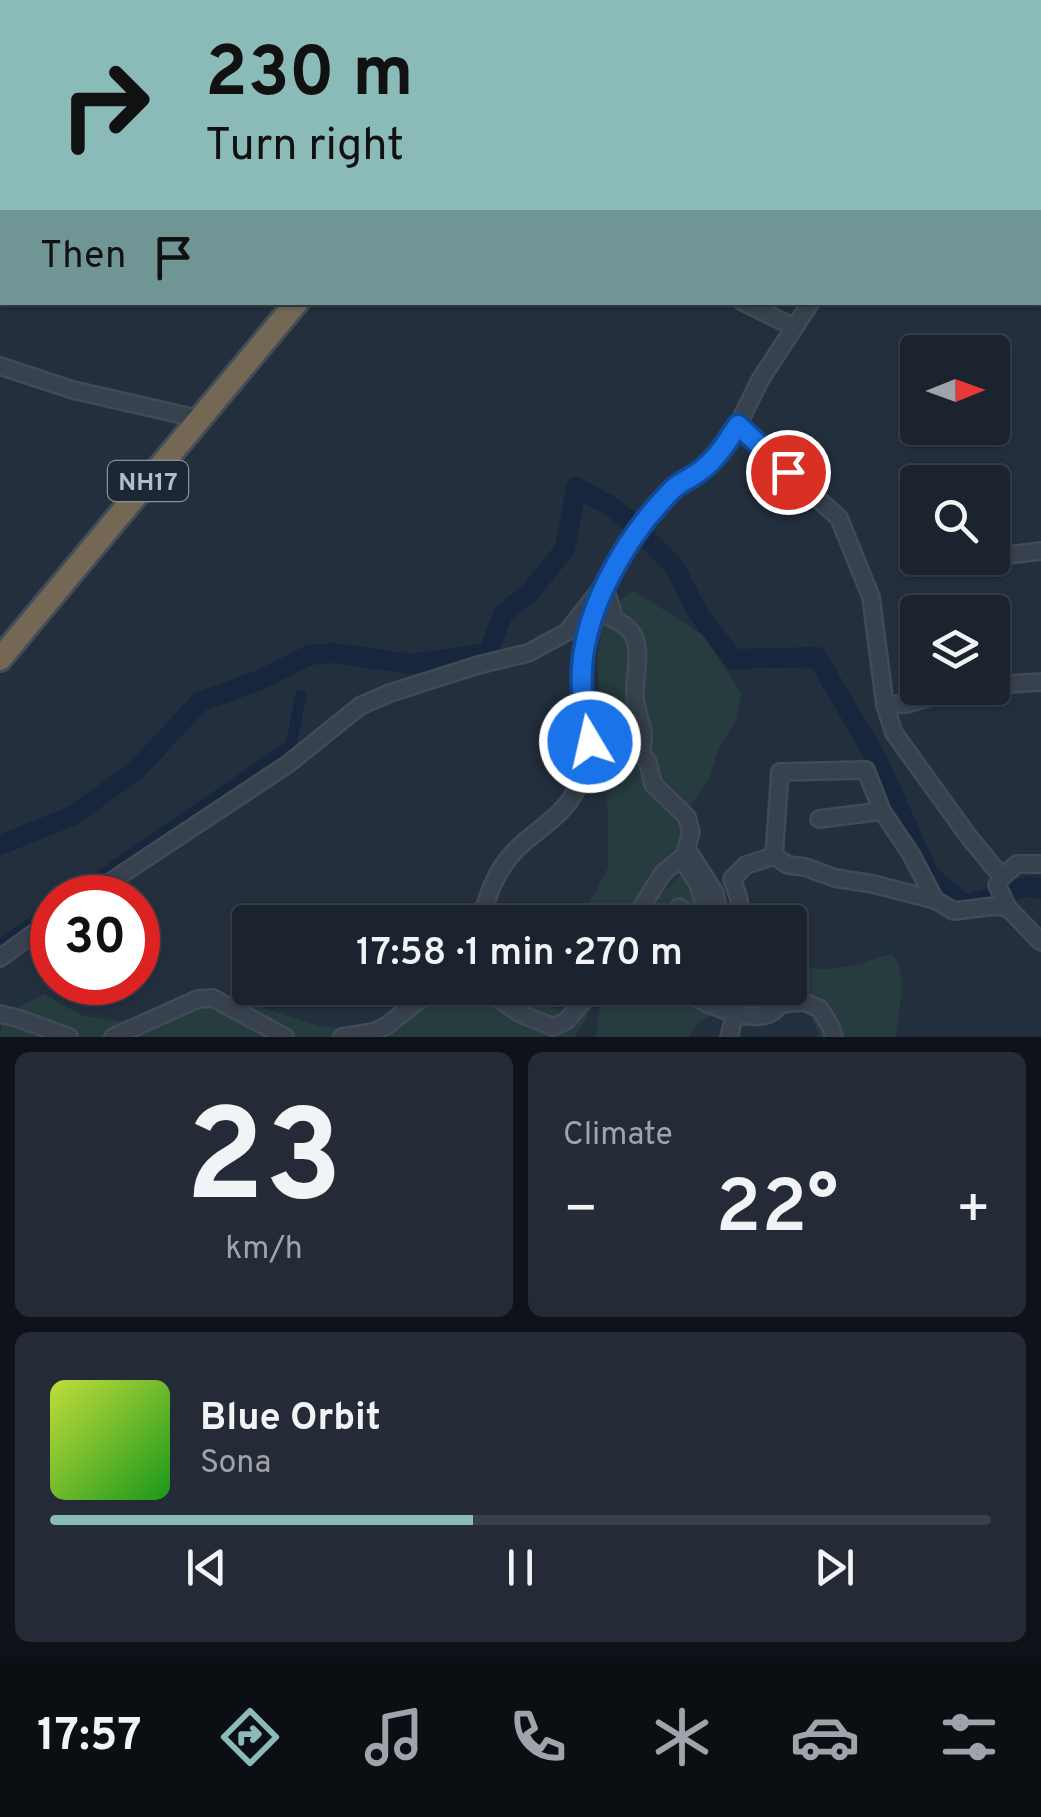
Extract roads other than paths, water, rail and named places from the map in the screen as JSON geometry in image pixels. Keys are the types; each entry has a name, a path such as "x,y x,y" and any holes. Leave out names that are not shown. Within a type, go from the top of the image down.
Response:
{"highway":[{"name":"NH17","path":"0,659 294,305"}],"street":[{"path":"749,305 794,327"},
{"path":"121,875 288,764 360,706 478,665 528,653 567,632 639,529 676,486 702,471 720,453 760,380 809,305"},
{"path":"0,366 74,390 200,418"},
{"path":"738,425 839,518 870,597 884,706 894,733 999,881 1008,908 1041,942"},
{"path":"1010,555 1041,550"},
{"path":"604,584 611,618 620,621 636,642 636,698 644,727 641,753 654,784 687,817 687,868 698,884 704,905"},
{"path":"485,905 512,854 566,806 578,786 590,742 582,690 583,667 604,584"},
{"path":"1010,684 1041,682"},
{"path":"884,706 900,705"},
{"path":"774,856 780,772 866,770 882,810 935,900"},
{"path":"819,819 882,810"},
{"path":"643,905 663,873 690,854 716,893 718,905"},
{"path":"740,905 732,880 746,865 774,856 835,878 935,900 954,911 1008,908"},
{"path":"999,881 1017,864 1041,864"},
{"path":"0,958 30,936"},
{"path":"114,1037 198,999 213,998 285,1037"},
{"path":"807,1003 820,1009 834,1037"},
{"path":"342,1037 374,1032 414,1005"},
{"path":"508,1005 553,1027 566,1022 580,1005"},
{"path":"711,1005 753,1017 776,1012 780,1005"},
{"path":"0,1014 68,1037"},
{"path":"728,1037 735,1014"}],"waterway":[{"path":"0,845 74,815 136,770 200,702 260,680 309,655 333,653 412,664 488,653 503,614 529,593 565,549 576,487 626,518 674,566 698,613 733,659 817,657 879,763 929,875 965,905 1029,886 1041,889"},
{"path":"102,875 291,745 301,695"},
{"path":"0,945 30,924"}]}
